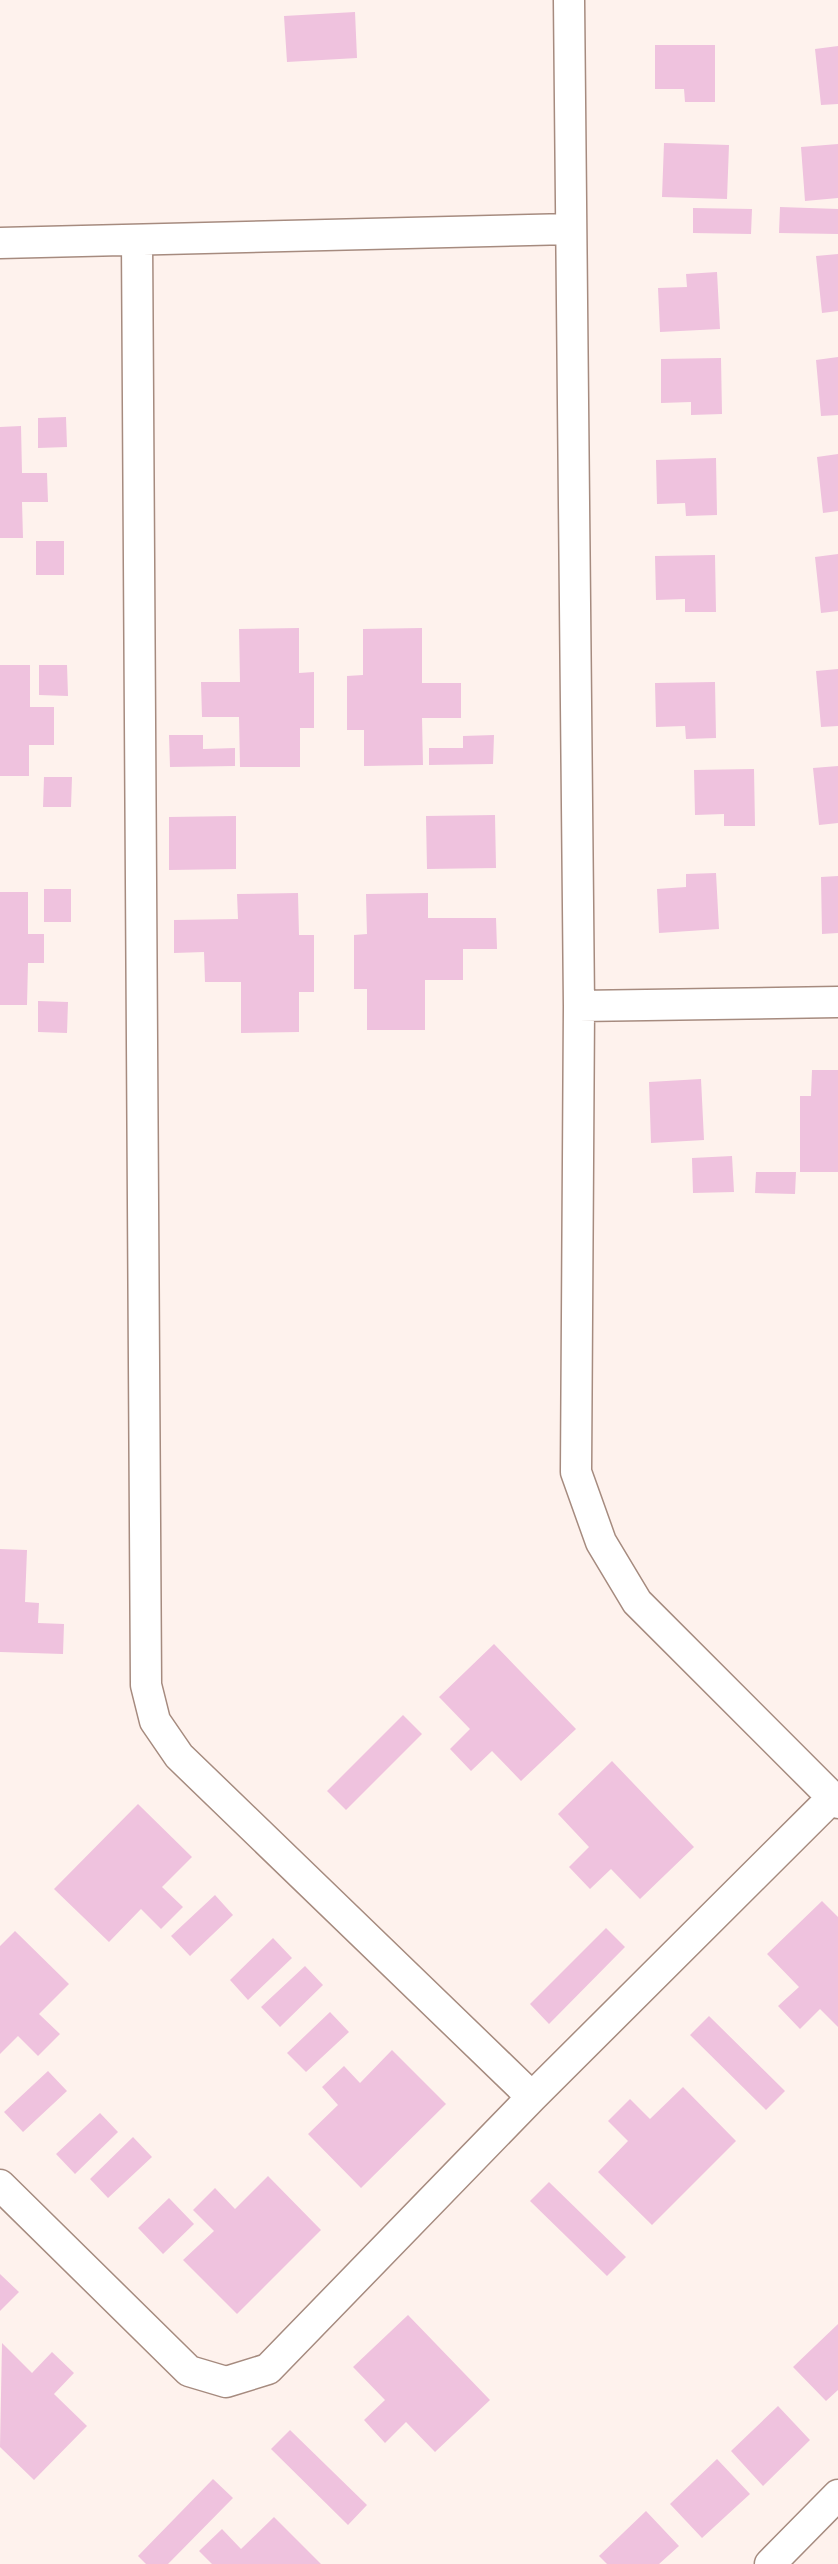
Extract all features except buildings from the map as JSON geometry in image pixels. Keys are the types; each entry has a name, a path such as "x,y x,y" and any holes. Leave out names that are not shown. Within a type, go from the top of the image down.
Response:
{"street":[{"path":"0,2185 189,2371 226,2382 268,2369 532,2097 835,1800 637,1602 601,1542 576,1472 579,1006 569,0"},
{"path":"0,243 571,229"},
{"path":"137,240 146,1685 155,1721 179,1756 532,2097"},
{"path":"579,1006 838,1002"},
{"path":"770,2564 838,2495"}]}
